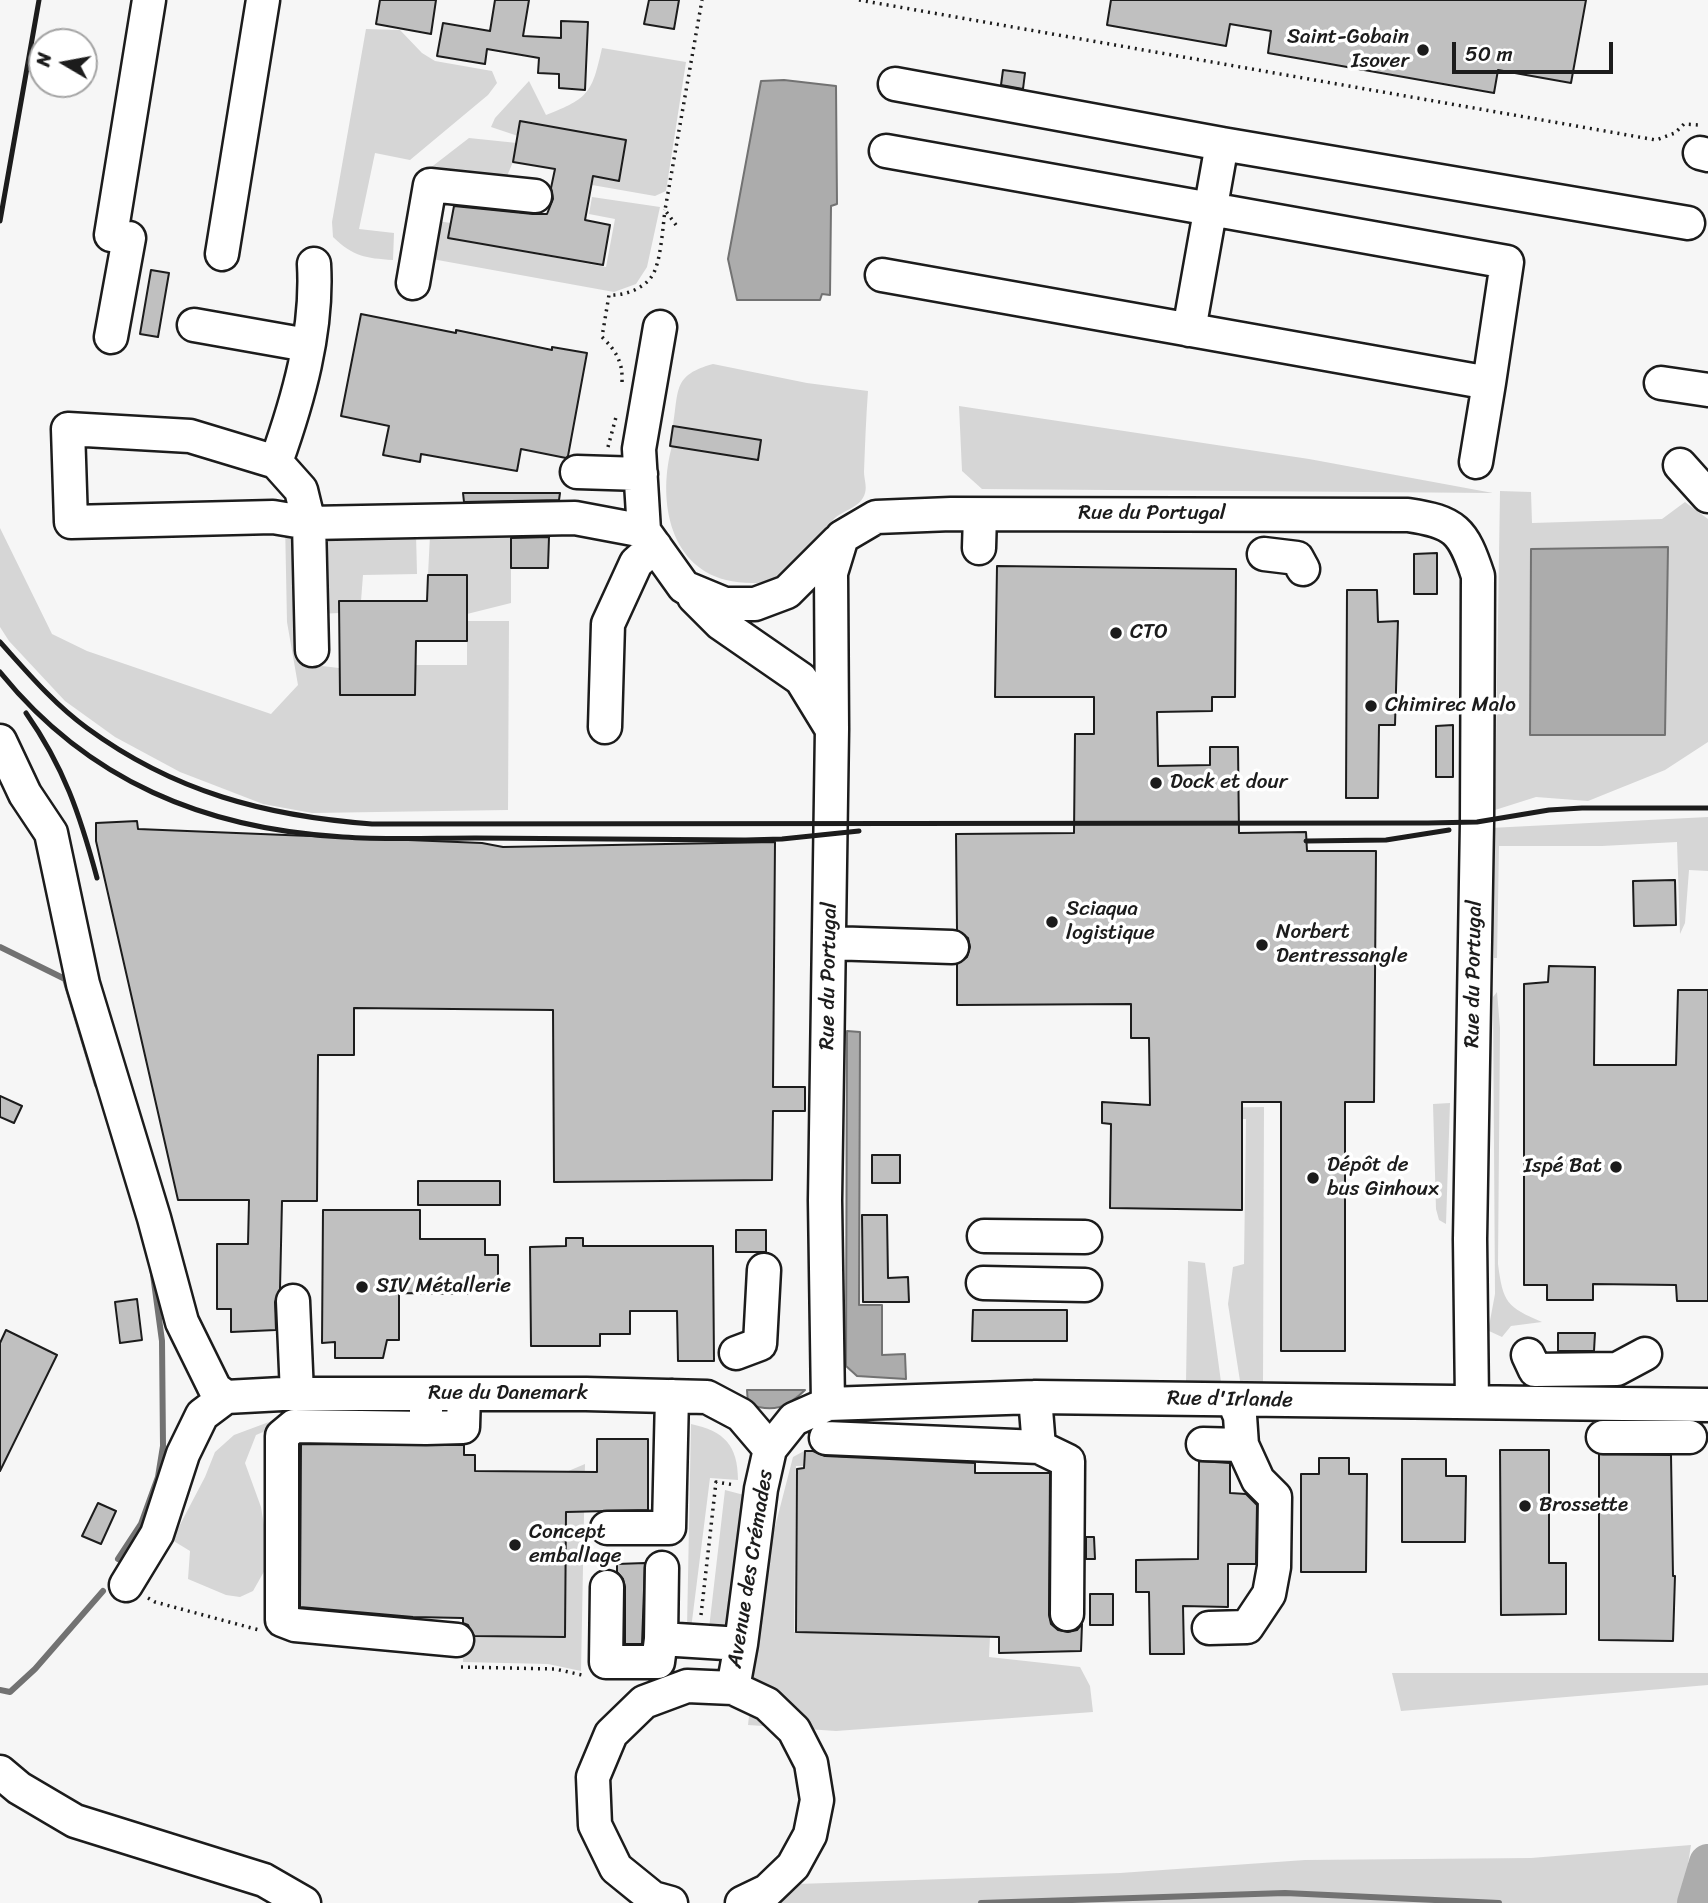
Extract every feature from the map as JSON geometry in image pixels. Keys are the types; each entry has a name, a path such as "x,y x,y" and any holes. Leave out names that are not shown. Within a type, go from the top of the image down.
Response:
{"street":[{"path":"111,337 120,236 149,0"},
{"path":"222,254 263,0"},
{"path":"895,84 1222,144 1688,223"},
{"path":"1189,330 1222,144"},
{"path":"886,151 1507,262 1476,462"},
{"path":"413,283 430,185 535,196"},
{"path":"276,463 297,402 316,295 314,264"},
{"path":"882,275 1489,383"},
{"path":"194,325 307,345"},
{"path":"660,327 639,449 650,539 684,587 720,623 801,678 832,729"},
{"path":"1661,383 1708,390"},
{"path":"312,650 309,523 301,490 276,463 190,436 68,429 71,522 273,517 309,523 575,518 650,539"},
{"path":"1680,465 1708,496"},
{"path":"590,473 641,474"},
{"path":"979,548 980,515"},
{"name":"Rue du Portugal","path":"1039,1447 839,1439 839,1403 825,1200 832,729 831,573 842,537 876,517 1408,515 1436,519 1455,530 1469,548 1478,576 1470,1239 1472,1402"},
{"path":"684,587 725,604 755,604 787,592 842,537"},
{"path":"605,727 608,624 650,539"},
{"path":"1264,554 1297,558 1303,569"},
{"path":"0,741 25,794 51,833 83,984 154,1218 182,1322 215,1389 226,1398 202,1415 183,1454 157,1534 126,1585"},
{"path":"829,943 952,947"},
{"path":"984,1236 1086,1237"},
{"path":"736,1353 760,1344 764,1270"},
{"path":"983,1283 1085,1285"},
{"path":"293,1301 297,1394"},
{"path":"1528,1355 1535,1370 1617,1369 1645,1354"},
{"name":"Rue du Danemark","path":"226,1398 297,1394 707,1397 741,1415 770,1449"},
{"path":"425,1394 426,1428"},
{"path":"457,1640 295,1625 282,1619 282,1436 294,1426 426,1428 466,1440 464,1394"},
{"path":"607,1528 669,1528 672,1396"},
{"path":"1035,1397 1039,1447 1068,1461 1067,1614"},
{"name":"Rue d'Irlande","path":"770,1449 794,1419 839,1403 1035,1397 1708,1405"},
{"path":"1209,1628 1247,1627 1269,1594 1274,1567 1275,1497 1258,1480 1242,1445 1240,1416 1233,1400"},
{"path":"1603,1437 1690,1437"},
{"path":"1203,1444 1242,1445"},
{"name":"Avenue des Crémades","path":"733,1688 761,1489 770,1449"},
{"path":"607,1587 606,1662 658,1662 662,1568"},
{"path":"661,1639 741,1644"},
{"name":"Avenue des Crémades","path":"671,1903 653,1898 616,1868 595,1825 593,1777 611,1734 644,1702 687,1686 733,1688 767,1704 794,1730 811,1763 817,1800 810,1835 793,1866 767,1891 742,1903"},
{"path":"0,1772 19,1788 75,1821 264,1880 303,1903"}],"path":[{"path":"621,393 622,368 615,350 602,337 610,295 622,296 643,285 655,271 702,0"},
{"path":"859,0 1656,140 1675,133 1684,124 1704,145"},
{"path":"665,209 676,225"},
{"path":"590,473 618,406"},
{"path":"698,1641 716,1482 761,1489"}],"shaded area":[{"path":"366,29 400,30 422,53 435,61 492,71 497,83 488,95 410,160 375,153 359,229 394,233 393,260 360,255 347,249 333,237 332,222"},
{"path":"602,48 686,62 666,191 655,196 592,185 593,176 619,181 625,140 521,121 518,136 491,127 495,118 529,81 546,115 572,104 587,92"},
{"path":"784,80 836,86 837,204 831,206 830,295 822,294 820,300 737,300 728,259 761,81"},
{"path":"469,138 517,143 504,183 425,172"},
{"path":"592,197 660,207 647,267 636,284 614,292 432,259 437,221 451,223 448,238 606,267 615,219 589,214"},
{"path":"713,364 807,383 868,391 864,472 866,488 863,498 833,520 792,569 768,582 731,581 706,572 691,560 679,544 672,526 666,486 672,446 758,460 673,426 680,385 691,373"},
{"path":"959,406 1309,459 1493,493 982,489 962,471"},
{"path":"1500,491 1531,492 1532,523 1662,519 1685,502 1708,519 1708,742 1665,770 1588,801 1536,797 1495,810"},
{"path":"285,522 300,527 305,664 339,668 340,695 415,695 416,665 467,665 467,621 509,621 508,810 312,813 263,804 180,772 115,737 65,701 9,641 0,627 0,528 52,634 87,651 271,714 298,685 287,622"},
{"path":"416,533 417,574 363,575 361,601 340,601 339,613 319,614 319,535"},
{"path":"511,534 511,603 467,614 467,575 428,575 430,535"},
{"path":"1668,547 1665,735 1530,735 1531,549"},
{"path":"1708,817 1708,871 1689,870 1685,923 1680,934 1677,842 1602,846 1499,846 1497,958 1494,958 1490,828"},
{"path":"1497,992 1500,1028 1498,1264 1502,1287 1509,1302 1521,1312 1542,1322 1511,1326 1502,1337 1489,1331 1495,1294 1493,997"},
{"path":"847,1031 860,1032 859,1305 882,1305 882,1355 905,1354 906,1379 857,1376 846,1366"},
{"path":"1450,1103 1446,1224 1439,1220 1436,1209 1433,1104"},
{"path":"1264,1107 1263,1382 1240,1381 1228,1304 1233,1267 1244,1264 1246,1119 1193,1119 1193,1108"},
{"path":"1188,1261 1205,1263 1221,1382 1186,1382"},
{"path":"747,1390 805,1390 786,1405 765,1408 748,1404"},
{"path":"277,1419 275,1427 256,1435 245,1463 261,1507 270,1561 253,1591 240,1597 226,1595 188,1579 190,1551 172,1540 215,1452 234,1435"},
{"path":"691,1424 712,1431 727,1442 735,1457 738,1480 710,1478 691,1629 687,1628"},
{"path":"804,1451 803,1466 796,1466 794,1632 990,1637 989,1657 1080,1667 1090,1686 1093,1712 836,1731 748,1725 767,1558 793,1457"},
{"path":"585,1464 581,1671 548,1664 463,1662 463,1636 565,1636 566,1472"},
{"path":"725,1490 744,1495 726,1639 708,1637"},
{"path":"1392,1673 1708,1673 1708,1685 1401,1711"},
{"path":"1691,1845 1682,1903 781,1903 798,1884 1120,1873 1305,1860 1531,1858"}],"building":[{"path":"380,0 436,0 431,34 376,24"},
{"path":"495,0 529,0 523,36 561,38 561,21 588,22 585,90 559,88 559,74 538,73 539,58 487,49 485,64 437,56 443,23 490,31"},
{"path":"649,0 679,0 674,29 644,24"},
{"name":"Saint-Gobain Isover","path":"1111,0 1586,0 1571,83 1498,70 1494,93 1268,53 1271,31 1230,24 1226,46 1107,25"},
{"path":"1003,70 1025,73 1023,89 1001,85"},
{"path":"520,121 626,140 619,181 593,176 585,220 610,225 603,265 448,238 454,206 547,214 553,199 551,188 555,169 513,162"},
{"path":"151,270 169,273 158,337 140,334"},
{"path":"361,314 552,350 552,347 587,353 568,456 566,458 521,449 517,471 421,454 420,462 383,455 389,426 341,416"},
{"path":"673,426 761,440 758,460 670,446"},
{"path":"463,493 560,493 559,500 464,502"},
{"path":"549,537 548,568 511,568 511,538"},
{"path":"1437,553 1437,594 1414,594 1414,554"},
{"path":"997,566 1236,569 1235,697 1212,697 1212,711 1157,712 1158,766 1210,765 1210,747 1238,747 1239,833 1306,832 1307,851 1376,851 1374,1102 1345,1102 1345,1351 1281,1351 1281,1102 1242,1102 1242,1210 1110,1208 1111,1124 1102,1123 1102,1102 1150,1105 1149,1038 1131,1038 1131,1004 957,1005 957,964 967,957 970,947 968,938 957,930 956,834 1074,833 1075,734 1094,734 1094,697 995,697"},
{"path":"428,575 467,575 467,641 416,641 415,695 340,695 339,601 427,601"},
{"name":"Chimirec Malo","path":"1347,590 1377,590 1378,622 1398,621 1395,725 1379,725 1378,798 1346,798"},
{"path":"1453,725 1453,777 1436,777 1436,726"},
{"path":"137,821 138,829 482,843 503,847 775,842 773,1087 805,1087 805,1111 773,1111 772,1180 554,1182 553,1010 354,1008 354,1055 318,1055 317,1201 282,1201 280,1289 275,1302 276,1330 231,1332 231,1309 217,1309 217,1244 248,1244 249,1200 178,1200 96,841 96,823"},
{"path":"1675,880 1676,925 1634,926 1633,881"},
{"name":"Ispé Bat","path":"1549,966 1595,967 1594,1065 1676,1065 1678,990 1708,990 1708,1301 1677,1301 1676,1285 1593,1284 1593,1300 1547,1300 1547,1285 1524,1285 1524,984 1548,982"},
{"path":"0,1096 22,1106 14,1123 0,1117"},
{"path":"872,1155 900,1155 900,1183 872,1183"},
{"path":"418,1181 500,1181 500,1205 418,1205"},
{"path":"323,1210 420,1210 420,1239 485,1239 485,1255 498,1255 498,1281 469,1281 468,1294 399,1293 399,1340 387,1340 383,1358 335,1358 335,1342 322,1343"},
{"path":"862,1215 887,1215 888,1278 908,1277 909,1302 863,1302"},
{"path":"736,1230 766,1230 766,1252 736,1252"},
{"path":"566,1238 583,1238 583,1246 713,1246 714,1361 678,1361 677,1311 630,1311 630,1334 600,1334 600,1346 531,1346 530,1247 566,1246"},
{"path":"137,1299 142,1340 120,1343 115,1302"},
{"path":"973,1310 1067,1310 1067,1341 972,1341"},
{"path":"6,1330 57,1355 0,1471 0,1343"},
{"path":"1558,1333 1595,1333 1594,1351 1558,1351"},
{"path":"597,1439 648,1439 648,1510 566,1512 565,1637 474,1636 468,1625 463,1623 463,1618 413,1617 300,1607 301,1444 464,1445 464,1455 475,1455 475,1471 597,1472"},
{"name":"Brossette","path":"1500,1450 1549,1450 1549,1563 1566,1563 1566,1614 1501,1615"},
{"path":"805,1451 825,1456 975,1463 975,1473 1050,1473 1049,1615 1051,1624 1058,1630 1077,1630 1082,1624 1081,1651 999,1653 999,1637 796,1632 797,1469 804,1468"},
{"path":"1599,1454 1671,1455 1675,1576 1673,1641 1599,1640"},
{"path":"1319,1458 1349,1458 1349,1474 1367,1474 1366,1572 1301,1572 1301,1474 1319,1474"},
{"path":"1402,1459 1446,1459 1446,1476 1466,1476 1465,1542 1402,1542"},
{"path":"1199,1461 1230,1463 1230,1493 1246,1494 1257,1505 1256,1564 1228,1564 1228,1607 1183,1606 1184,1654 1150,1654 1149,1592 1136,1592 1136,1560 1198,1559"},
{"path":"98,1503 116,1511 101,1544 82,1536"},
{"path":"1086,1537 1094,1537 1095,1559 1086,1559"},
{"path":"645,1563 642,1644 625,1644 625,1587 617,1572 617,1564"},
{"path":"1090,1594 1113,1594 1113,1625 1090,1625"}],"waterway":[{"path":"0,947 65,979 97,1085"},
{"path":"118,1559 141,1524 158,1477 163,1446 162,1341 152,1267"},
{"path":"0,1690 10,1692 35,1669 103,1591"},
{"path":"1696,1903 1708,1863"},
{"path":"981,1903 1285,1893 1499,1903"}],"railway":[{"path":"0,221 39,0"},
{"path":"0,642 75,719 153,769 222,797 258,807 295,815 372,824 1428,823 1477,822 1549,810 1582,808 1708,808"},
{"path":"0,672 34,710 71,743 111,770 153,792 197,810 292,832 393,839 746,840 859,831"},
{"path":"26,713 61,772 84,833 97,878"},
{"path":"1306,841 1386,840 1449,830"}],"place":[{"name":"Saint-Gobain Isover","path":"1423,50"},
{"name":"CTO","path":"1116,633"},
{"name":"Chimirec Malo","path":"1371,706"},
{"name":"Dock et dour","path":"1156,783"},
{"name":"Sciaqua logistique","path":"1052,922"},
{"name":"Norbert Dentressangle","path":"1262,945"},
{"name":"Ispé Bat","path":"1616,1167"},
{"name":"Dépôt de bus Ginhoux","path":"1313,1178"},
{"name":"SIV Métallerie","path":"362,1287"},
{"name":"Brossette","path":"1525,1506"},
{"name":"Concept emballage","path":"515,1545"}]}
